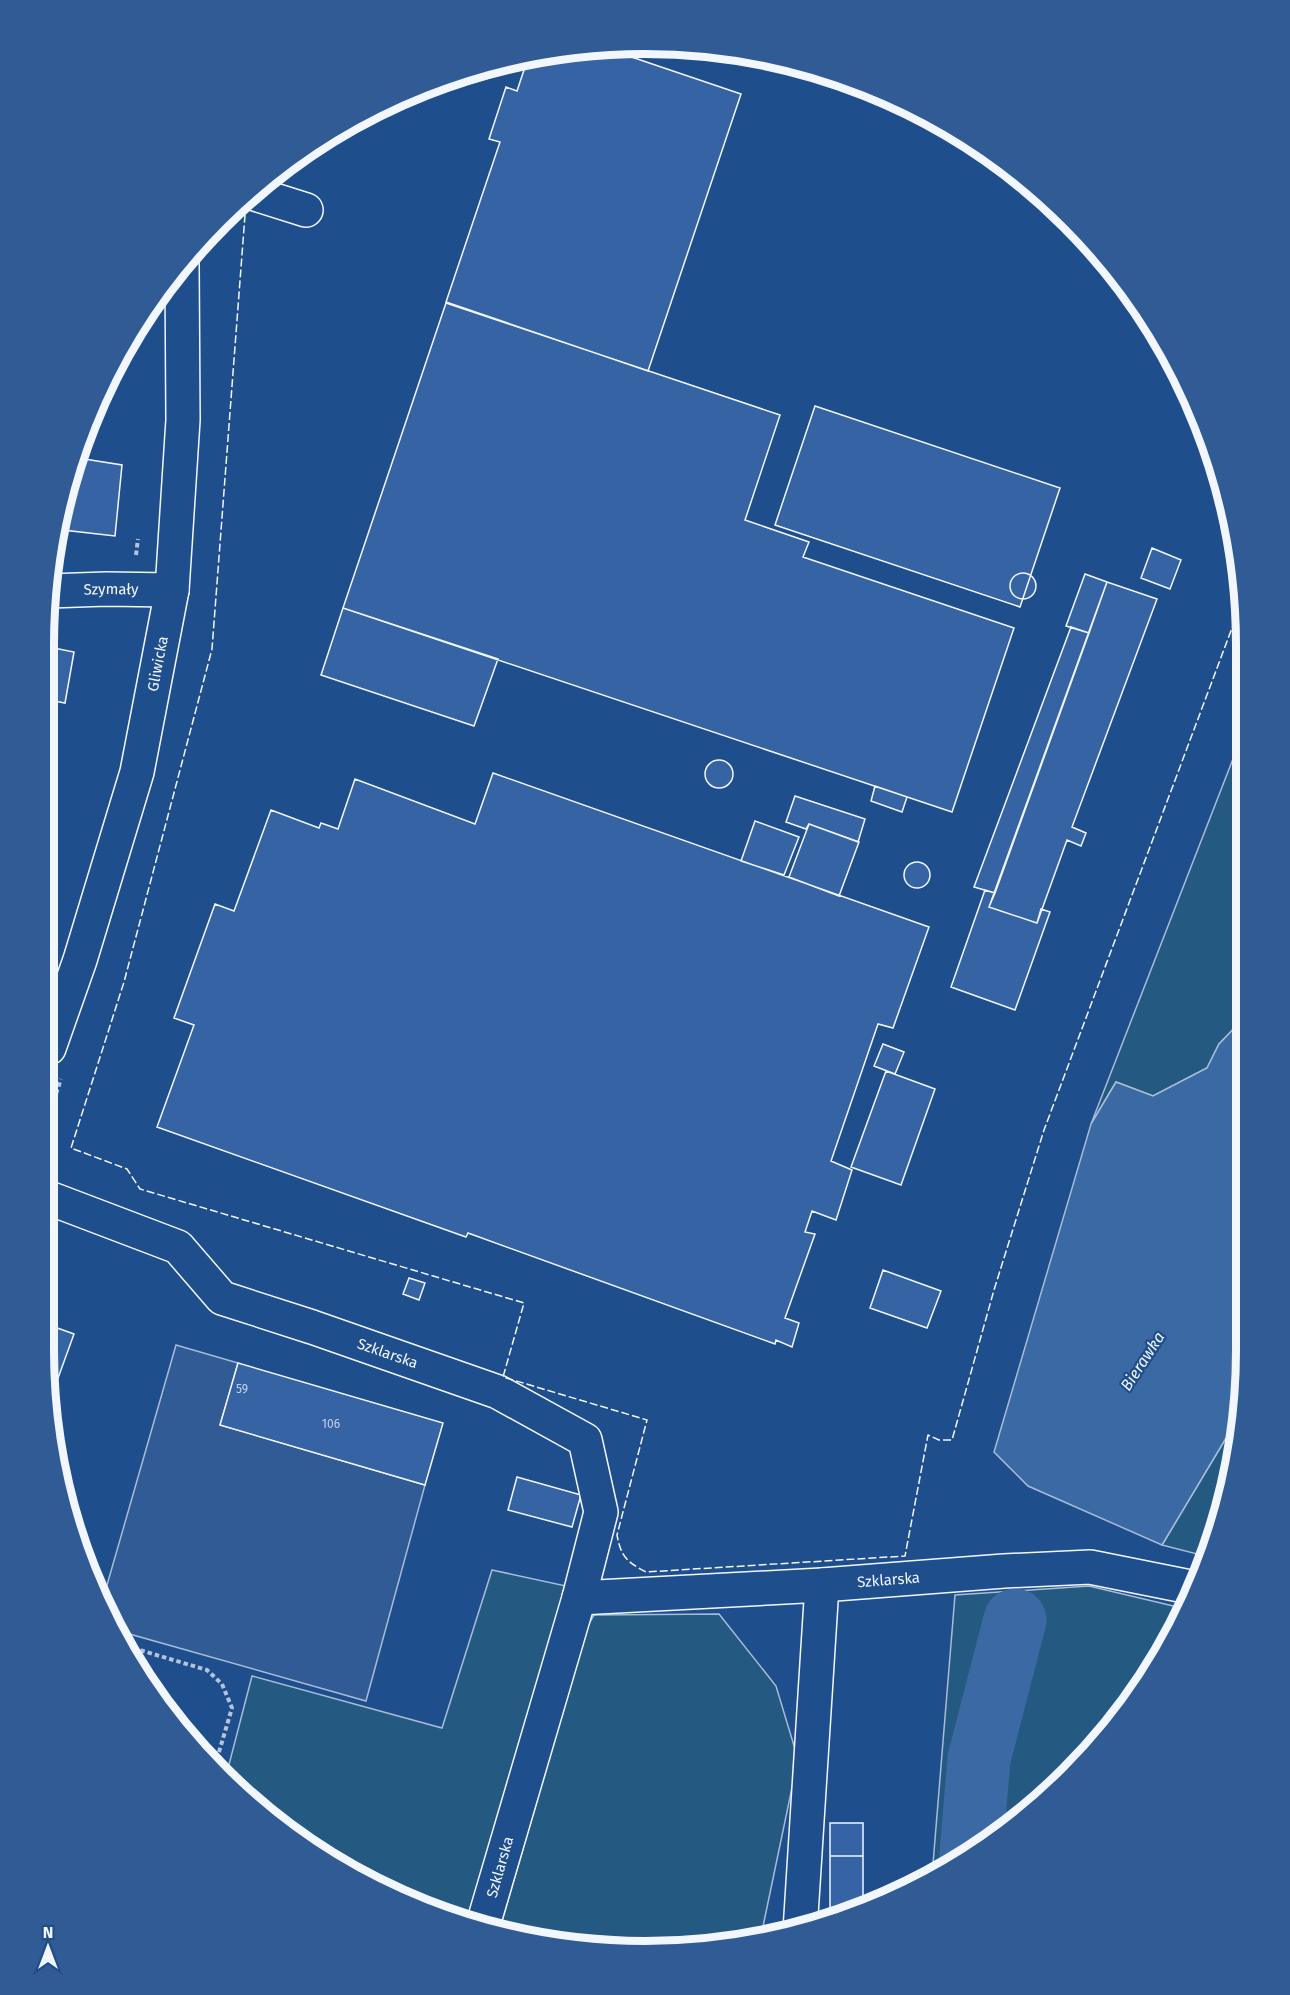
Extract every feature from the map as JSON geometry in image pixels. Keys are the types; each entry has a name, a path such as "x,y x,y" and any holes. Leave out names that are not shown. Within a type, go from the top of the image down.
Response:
{"street":[{"path":"261,196 306,210"},
{"name":"Gliwicka","path":"54,1034 80,960 137,772 172,590 183,420 182,278"},
{"name":"Szymały","path":"57,591 172,590"},
{"name":"Szklarska","path":"54,1200 178,1247 222,1298 498,1392 585,1440 601,1512 579,1598 485,1919"},
{"name":"Szklarska","path":"579,1598 1090,1567 1186,1587"},
{"path":"801,1920 822,1585"}],"path":[{"path":"135,1649 207,1670 222,1684 232,1708 217,1758"}],"shaded area":[{"path":"1236,751 1236,1026 1219,1044 1207,1068 1153,1096 1116,1082 1091,1124"},
{"path":"176,1345 238,1363 220,1425 425,1485 366,1701 126,1633 106,1590"},
{"path":"1230,1431 1216,1503 1203,1545 1197,1554 1162,1545"},
{"path":"492,1570 566,1586 472,1915 419,1896 349,1862 285,1819 228,1769 252,1676 442,1728"},
{"path":"1089,1586 1177,1607 1157,1646 1114,1710 1063,1768 1005,1819 933,1866 955,1595"},
{"path":"719,1614 776,1686 798,1759 762,1929 684,1940 645,1941 568,1936 502,1923 587,1627 594,1615"}],"water":[{"path":"1236,1026 1236,1350 1231,1427 1162,1545 1028,1486 994,1452 1091,1124 1116,1082 1153,1096 1207,1068 1219,1044"}],"building":[{"path":"624,55 741,94 648,371 446,302 500,142 489,139 506,87 517,91 525,66 568,59"},
{"path":"446,303 780,415 745,520 809,542 803,557 1014,628 952,812 343,608"},
{"path":"815,406 1060,488 1020,607 775,525"},
{"path":"84,459 122,465 115,536 65,530"},
{"path":"1152,548 1181,560 1170,589 1141,578"},
{"path":"1023,573 1032,577 1036,586 1032,595 1023,599 1014,595 1010,586 1014,577"},
{"path":"1085,574 1107,582 1089,633 1066,626"},
{"path":"1107,582 1157,599 1072,827 1086,833 1081,846 1067,840 1037,923 989,907"},
{"path":"343,608 498,659 474,726 321,675"},
{"path":"1071,627 1089,633 995,893 974,887"},
{"path":"54,648 74,652 65,703 54,701"},
{"path":"719,760 729,764 733,774 729,784 719,788 709,784 705,774 709,764"},
{"path":"493,773 929,927 893,1028 878,1024 831,1161 852,1170 836,1220 812,1211 805,1232 815,1234 785,1318 799,1323 792,1347 776,1340 775,1344 468,1233 466,1237 157,1127 194,1025 174,1018 215,904 234,911 271,810 319,828 321,823 338,829 355,779 475,824"},
{"path":"875,786 907,797 902,812 871,801"},
{"path":"795,796 865,819 858,842 809,824 806,829 786,822"},
{"path":"755,821 799,837 784,875 741,861"},
{"path":"809,824 859,842 839,896 789,877"},
{"path":"917,862 926,866 930,875 926,884 917,888 908,884 904,875 908,866"},
{"path":"985,890 995,893 989,907 1037,923 1041,909 1050,912 1015,1010 951,987"},
{"path":"883,1044 904,1052 895,1074 874,1066"},
{"path":"886,1071 935,1089 901,1185 851,1167"},
{"path":"883,1270 941,1291 927,1328 870,1308"},
{"path":"409,1278 425,1283 419,1300 403,1294"},
{"path":"54,1327 74,1334 55,1387"},
{"path":"238,1363 443,1423 425,1485 220,1425"},
{"path":"517,1477 581,1495 572,1527 508,1510"},
{"path":"830,1823 863,1823 863,1856 830,1856"},
{"path":"830,1856 863,1856 863,1899 830,1911"}],"waterway":[{"name":"Bierawka","path":"972,1842 979,1759 1015,1620"}],"fence":[{"path":"247,209 212,649 124,982 71,1148 127,1169 140,1189 524,1303 503,1377 647,1420 617,1535 626,1558 646,1572 905,1556 928,1435 939,1440 952,1440 994,1290 1044,1130 1235,619"}]}
